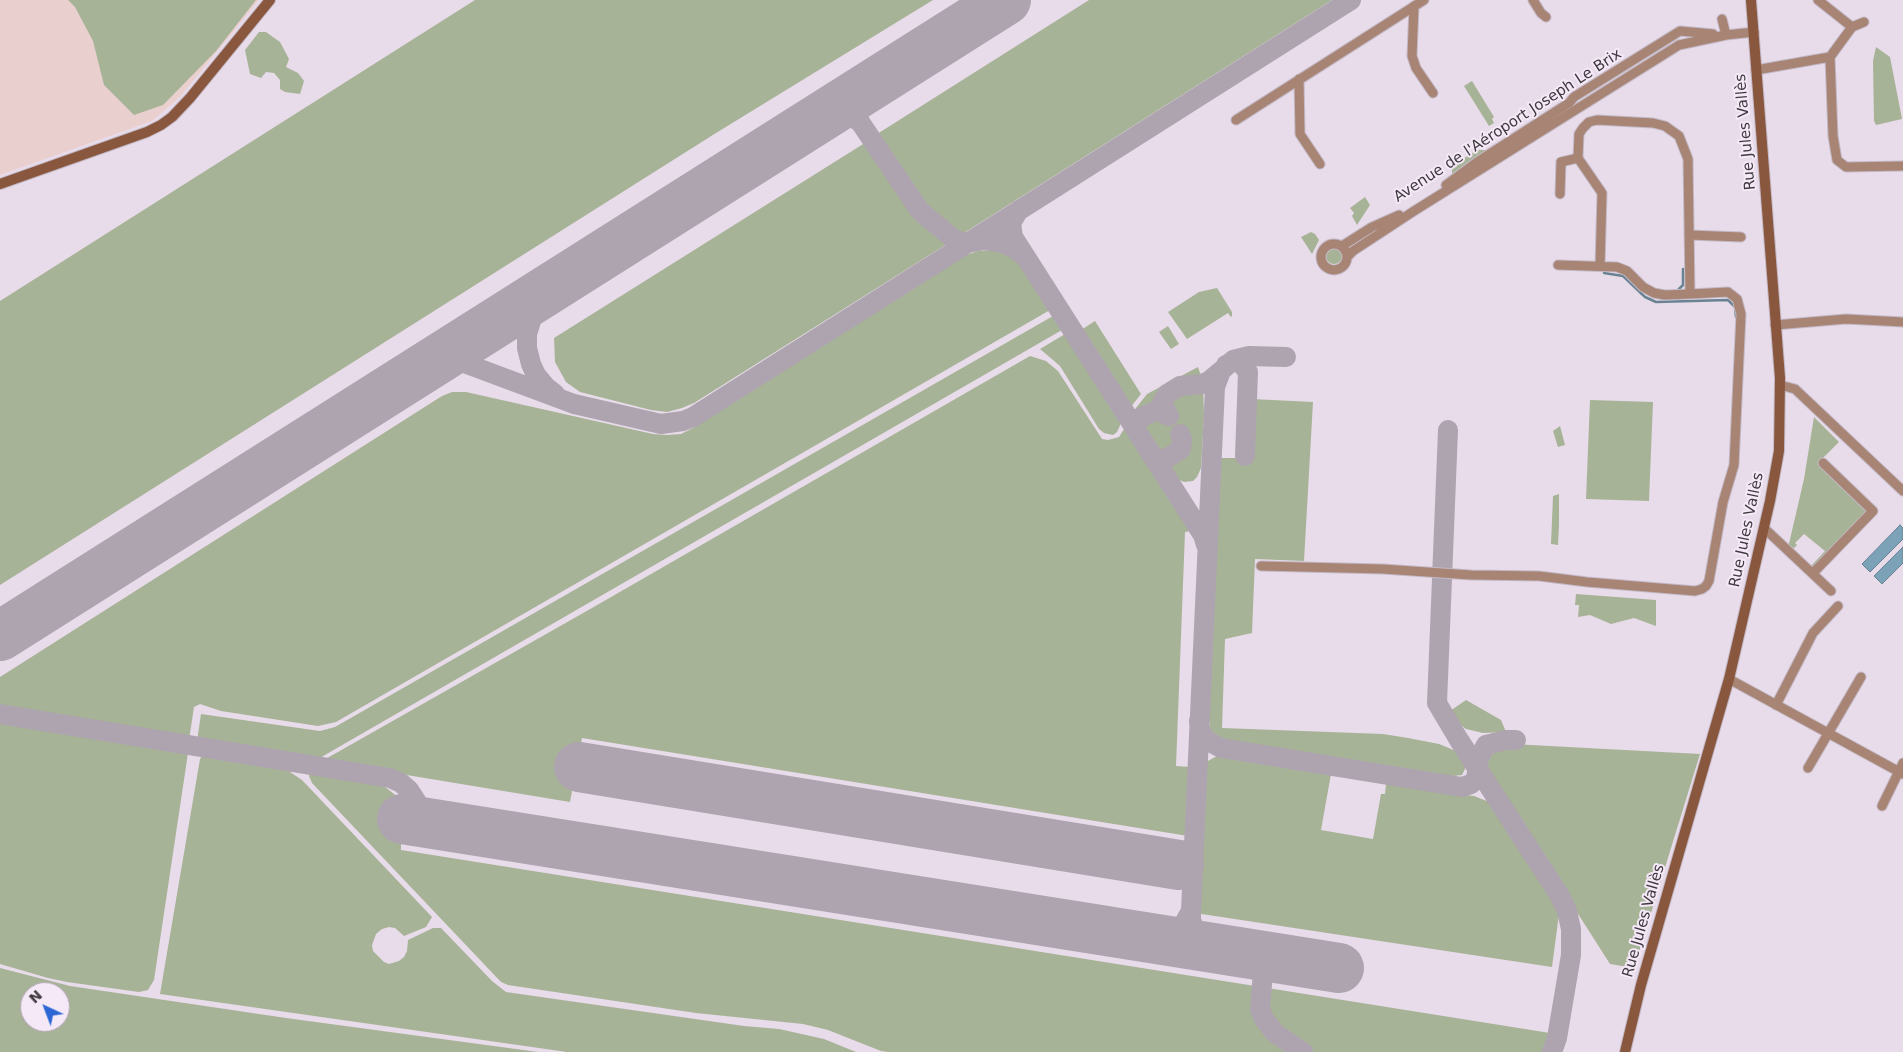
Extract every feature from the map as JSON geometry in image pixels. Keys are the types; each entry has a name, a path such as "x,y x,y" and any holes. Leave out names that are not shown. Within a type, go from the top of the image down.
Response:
{"street":[{"path":"0,184 147,132 161,125 172,117 190,98 270,0"},
{"path":"1236,120 1424,0"},
{"path":"1533,0 1541,13 1546,17"},
{"name":"Rue Jules Vallès","path":"1625,1052 1641,986 1729,679 1764,528 1779,451 1780,385 1751,0"},
{"path":"1818,0 1852,26"},
{"path":"1414,6 1412,56 1416,68 1433,93"},
{"path":"1722,19 1726,34"},
{"path":"1864,22 1852,26 1830,58 1833,136 1837,160 1846,167 1903,166"},
{"name":"Avenue de l'Aéroport Joseph Le Brix","path":"1726,34 1680,45 1637,71 1414,211 1354,251 1347,257 1345,264 1337,270 1328,269 1321,262 1321,252 1325,246 1335,243 1342,246 1372,227 1390,220 1447,185 1476,162 1569,103 1574,97 1680,31 1726,34 1754,32"},
{"path":"1690,32 1690,42"},
{"path":"1756,70 1830,58"},
{"path":"1299,79 1300,134 1320,164"},
{"path":"1600,266 1602,193 1578,158 1579,134 1589,122 1597,120 1653,123 1665,126 1679,136 1688,159 1690,294"},
{"path":"1560,194 1562,162 1578,158"},
{"path":"1689,235 1741,237"},
{"path":"1342,246 1347,257"},
{"path":"1260,566 1539,576 1635,586 1702,589 1709,581 1723,502 1734,464 1741,314 1737,299 1728,292 1665,295 1654,293 1643,286 1627,271 1616,267 1558,265"},
{"path":"1775,325 1846,319 1903,322"},
{"path":"1780,385 1795,389 1903,491"},
{"path":"1813,574 1873,511 1823,463"},
{"path":"1764,528 1831,591"},
{"path":"1776,705 1813,633 1838,606"},
{"path":"1808,768 1861,677"},
{"path":"1729,679 1900,773"},
{"path":"1882,806 1900,773 1903,763"}],"shaded area":[{"path":"0,0 259,0 180,97 152,121 0,175"}],"green space":[{"path":"68,0 256,0 216,51 163,105 134,115 104,85 93,41 75,7"},
{"path":"475,0 933,0 716,133 0,585 0,301"},
{"path":"1089,0 1332,0 964,233 944,227 924,209 874,136"},
{"path":"259,32 266,32 280,42 289,59 286,67 298,73 304,81 300,94 285,92 280,89 280,80 274,73 266,72 261,78 250,74 245,50"},
{"path":"1876,47 1890,57 1902,119 1876,125 1874,121 1873,61"},
{"path":"1472,81 1494,117 1492,119 1494,123 1489,126 1464,86"},
{"path":"868,141 916,215 944,235 948,242 947,244 694,403 682,408 667,412 651,410 580,392 566,382 555,362 554,338"},
{"path":"1477,150 1489,150 1452,174 1452,166"},
{"path":"1365,197 1370,205 1357,225 1352,216 1354,213 1350,208"},
{"path":"1311,232 1319,240 1312,254 1301,237"},
{"path":"1331,248 1337,248 1342,253 1340,262 1331,264 1326,259 1326,253"},
{"path":"992,250 1005,252 1020,262 1050,310 336,722 318,726 221,711 200,704 194,707 189,740 14,712 5,710 0,706 0,677 442,396 452,392 466,392 653,434 681,434 966,255 978,251"},
{"path":"1217,288 1232,312 1232,316 1228,313 1187,339 1168,312 1199,292"},
{"path":"1053,316 1062,330 318,759 197,741 201,714 320,731 335,727"},
{"path":"1095,321 1141,394 1130,408 1081,330"},
{"path":"1168,326 1179,344 1171,349 1159,332"},
{"path":"1065,334 1122,421 1117,432 1113,435 1104,433 1099,429 1060,366 1040,349"},
{"path":"1030,356 1046,361 1058,371 1102,439 1108,440 1119,437 1126,426 1192,529 1192,531 1185,532 1176,766 1191,767 1188,836 582,738 570,802 322,761 585,612"},
{"path":"1198,367 1203,382 1204,416 1201,468 1193,481 1184,482 1175,478 1171,473 1132,413 1147,394"},
{"path":"1252,399 1313,402 1304,561 1255,559 1252,633 1225,639 1222,728 1383,734 1439,744 1456,751 1466,761 1462,775 1453,776 1224,740 1211,731 1208,715 1220,458 1250,458"},
{"path":"1590,400 1653,402 1649,501 1586,499"},
{"path":"1814,417 1839,442 1819,462 1869,512 1814,570 1810,567 1825,551 1804,534 1795,543 1797,545 1792,550 1788,548 1804,479"},
{"path":"1560,426 1565,445 1558,447 1553,431"},
{"path":"1559,494 1558,545 1551,544 1553,496"},
{"path":"1576,594 1656,600 1656,626 1634,618 1611,624 1590,615 1578,617 1579,605 1575,605"},
{"path":"1466,700 1501,720 1506,732 1483,733 1466,729 1455,720 1450,711"},
{"path":"0,723 188,753 154,980 148,990 139,992 67,982 0,964"},
{"path":"1512,744 1700,754 1634,968 1610,964 1488,773 1487,764 1491,755 1503,747"},
{"path":"204,754 289,768 290,772 302,780 432,917 426,927 404,936 395,928 389,927 382,929 376,934 372,945 373,951 384,962 389,964 399,961 407,951 408,940 433,928 441,928 492,981 506,992 744,1026 779,1029 824,1039 856,1052 567,1052 160,994 200,759"},
{"path":"1217,756 1331,774 1321,830 1373,839 1381,794 1385,794 1386,784 1474,796 1492,803 1558,906 1559,914 1552,967 1195,913 1203,767 1206,762"},
{"path":"310,771 379,782 404,802 400,837 401,850 1550,1033 1548,1044 1544,1052 888,1052 828,1030 803,1024 696,1013 508,985 501,982 312,783 309,776"},
{"path":"0,968 54,982 20,982 20,1032 70,1032 70,986 286,1018 538,1052 0,1052"}],"water":[{"path":"1900,525 1903,528 1903,539 1870,572 1862,564"},
{"path":"1903,547 1903,563 1882,584 1874,576"}],"waterway":[{"path":"1676,291 1683,285 1683,269"},
{"path":"1604,273 1623,276 1645,297 1656,302 1728,300 1735,307 1736,317"}],"taxiway":[{"path":"415,374 442,363 464,363 574,404 661,424 683,421 693,417 1351,0"},
{"path":"871,86 862,95 859,102 858,115 860,122 920,211 955,240 968,243 984,240 999,242 1014,248 1023,255"},
{"path":"825,114 845,113 860,122"},
{"path":"1019,210 1011,223 1013,237 1203,535 1206,545"},
{"path":"555,394 536,375 527,348 527,334 535,308 544,296 566,278"},
{"path":"1151,938 1173,933 1182,927 1191,911 1215,387 1221,371 1233,360 1249,356 1286,357"},
{"path":"1226,365 1240,362 1248,372 1245,456"},
{"path":"1169,416 1162,403 1167,394 1180,386 1202,384 1221,371"},
{"path":"1126,415 1134,421 1157,410 1169,416"},
{"path":"1448,430 1437,703 1560,896 1567,911 1571,929 1571,955 1557,1038 1552,1052"},
{"path":"1150,453 1158,459 1166,459 1181,449 1182,439 1180,434"},
{"path":"0,714 390,778 401,783 409,790 431,824"},
{"path":"1199,721 1200,729 1206,740 1221,748 1462,787 1471,784 1476,779 1479,758 1486,745 1506,740 1516,740"},
{"path":"1191,911 1191,920 1195,931 1203,941 1215,948"},
{"path":"1245,953 1261,964 1263,972 1260,1009 1264,1019 1275,1033 1303,1052"},
{"path":"1263,972 1272,963 1287,960"}],"runway":[{"path":"0,636 1006,0"},
{"path":"579,767 1179,865"},
{"path":"402,819 1339,968"}]}
